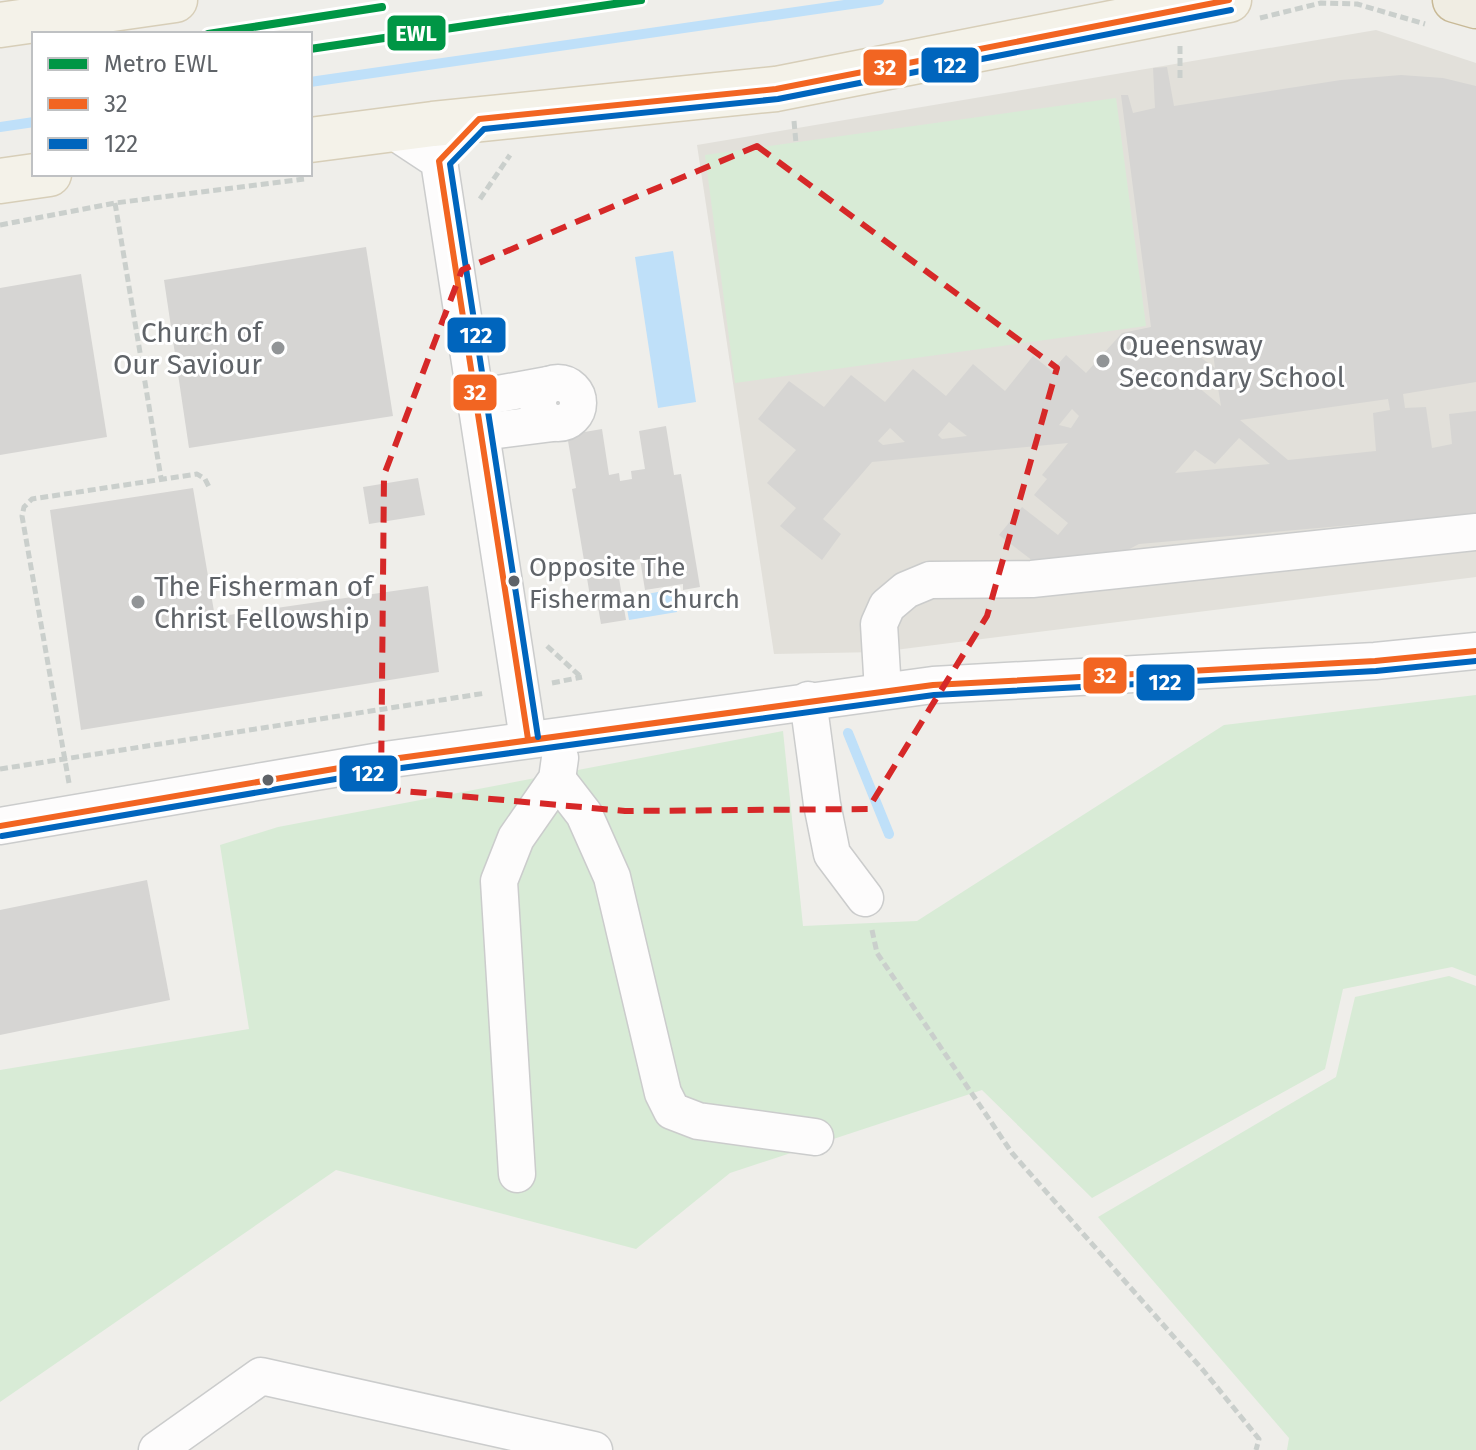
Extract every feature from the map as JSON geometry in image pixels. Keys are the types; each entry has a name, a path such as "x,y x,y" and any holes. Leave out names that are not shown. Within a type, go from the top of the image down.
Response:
{"highway":[{"path":"1455,0 1476,6"}],"main road":[{"path":"0,25 175,0"},
{"path":"312,140 479,119 776,89 1229,0"},
{"path":"0,181 35,176"}],"street":[{"path":"439,161 479,119"},
{"path":"392,130 439,161 520,688 546,738 557,779 584,814 612,877 663,1093 672,1111 698,1121 815,1137"},
{"path":"548,385 542,389 537,402 541,415 553,423 479,415 548,385"},
{"path":"883,691 879,624 887,606 906,590 930,580 1032,579 1476,532"},
{"path":"0,826 74,811 546,738 933,685 1359,662 1476,651"},
{"path":"808,700 832,854 865,898"},
{"path":"517,1174 499,881 516,838 557,779"},
{"path":"157,1450 261,1376 594,1450"}],"path":[{"path":"1180,37 1180,78"},
{"path":"0,225 115,203 161,478"},
{"path":"74,811 22,516 24,507 32,499 197,474 205,479 210,489"},
{"path":"0,769 520,688"},
{"path":"865,898 877,953 1012,1153 1259,1439 1256,1450"}],"highlighted area":[{"path":"757,146 1057,368 987,616 868,809 625,811 381,789 384,475 462,270"}],"shaded area":[{"name":"Queensway Secondary School","path":"1376,30 1476,63 1476,577 879,652 774,654 697,145"}],"green space":[{"path":"1116,98 1146,326 735,383 705,155"},
{"path":"1476,695 1476,976 1452,967 1343,989 1325,1069 1092,1198 982,1090 730,1173 636,1249 336,1170 0,1402 0,1070 249,1029 220,845 278,827 783,731 803,926 917,921 1224,725"},
{"path":"1449,976 1476,986 1476,1450 1287,1450 1289,1438 1098,1217 1336,1077 1355,997"}],"water":[{"path":"673,251 696,402 658,408 635,257"},
{"path":"674,589 677,612 629,620 625,598"}],"building":[{"path":"1167,67 1174,106 1341,80 1401,75 1443,78 1476,86 1476,382 1403,394 1405,408 1426,407 1432,448 1452,444 1449,414 1476,411 1476,514 1139,544 1063,584 999,535 1022,507 1058,535 1068,523 1034,495 1047,479 1042,475 1068,443 872,462 823,519 841,534 822,560 780,526 796,508 767,483 796,450 758,419 789,381 824,407 851,375 885,402 913,369 946,396 973,364 1005,391 1033,356 1052,371 1066,355 1086,373 1122,333 1151,327 1121,95 1128,95 1133,113 1155,108 1153,68","holes":["1212,345 1215,368 1200,357","1188,374 1208,389 1217,382 1221,406 1186,377","1388,399 1390,410 1373,413 1376,451 1288,460 1240,420","1072,409 1079,416 1071,428 1059,425","949,422 967,436 942,439 938,435","890,428 905,442 883,445 878,441","1239,438 1270,464 1175,473 1195,450 1215,464"]},
{"name":"Church of Our Saviour","path":"366,247 393,416 189,448 164,280"},
{"path":"81,274 107,437 0,455 0,288"},
{"path":"666,426 674,475 681,474 700,587 683,590 683,584 645,590 640,559 630,561 633,575 619,578 626,620 601,624 598,607 592,608 572,489 576,488 567,435 602,429 609,475 619,473 620,481 632,479 631,471 645,469 639,431"},
{"path":"418,478 425,515 369,524 363,487"},
{"name":"The Fisherman of Christ Fellowship","path":"193,488 215,617 428,586 439,672 81,730 50,510"},
{"path":"147,880 170,1000 0,1035 0,910"}],"waterway":[{"path":"312,82 879,0"},
{"path":"0,127 32,122"},
{"path":"848,733 889,834"}],"metro line":[{"name":"EWL","path":"312,49 641,0"},
{"name":"EWL","path":"221,32 382,7"}],"transit line":[{"name":"32","path":"528,739 439,161 479,119 776,89 1229,0"},
{"name":"122","path":"538,737 450,164 484,129 778,99 1231,10"},
{"name":"32","path":"0,826 392,759 933,685 1375,661 1476,651"},
{"name":"122","path":"2,836 394,769 934,695 1376,671 1476,661"}],"place":[{"name":"Church of Our Saviour","path":"278,348"},
{"name":"Queensway Secondary School","path":"1103,361"},
{"name":"Opposite The Fisherman Church","path":"514,581"},
{"name":"The Fisherman of Christ Fellowship","path":"138,602"}]}
